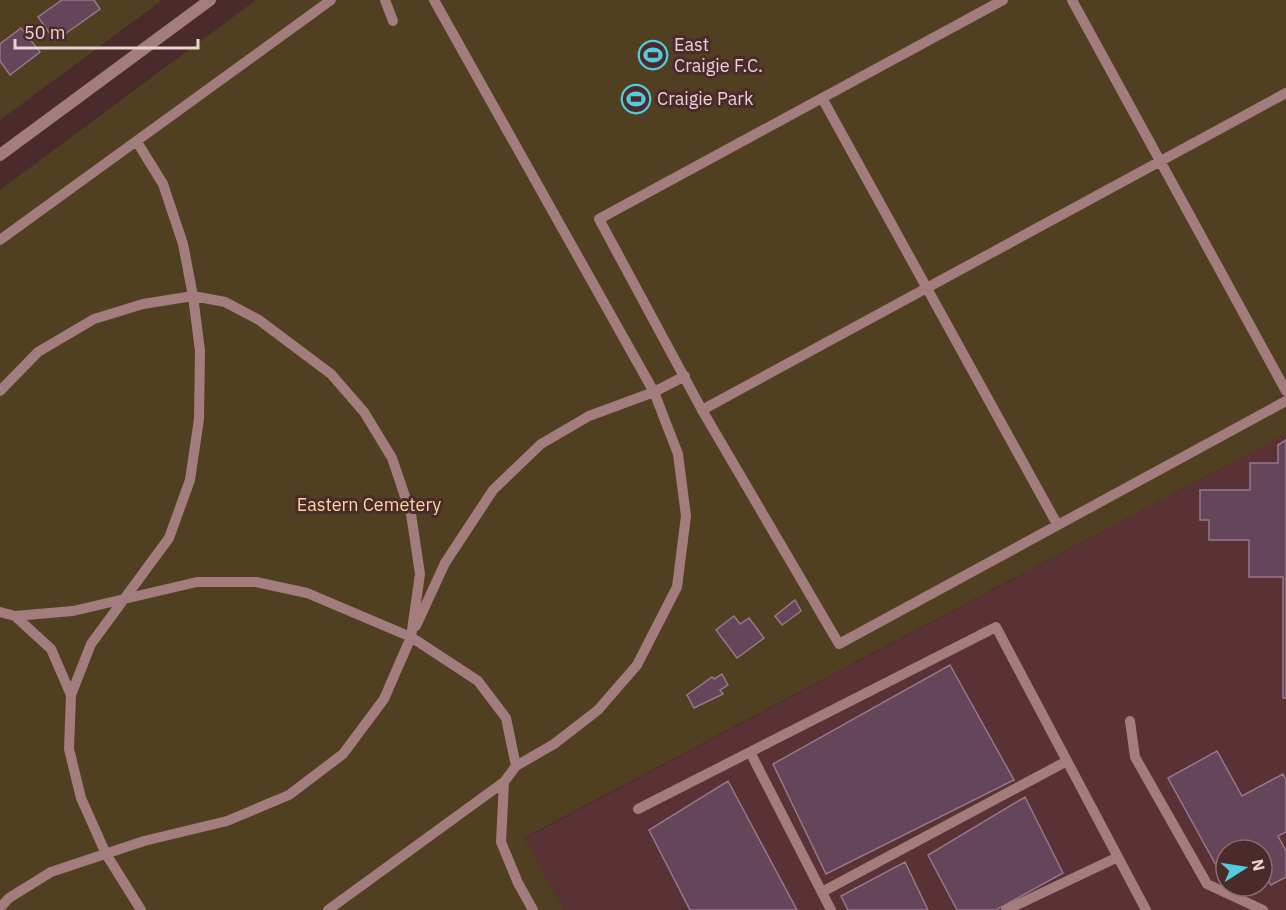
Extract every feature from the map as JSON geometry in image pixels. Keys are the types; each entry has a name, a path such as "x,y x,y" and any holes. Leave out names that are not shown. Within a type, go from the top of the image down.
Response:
{"street":[{"path":"0,155 210,0"}],"lane":[{"path":"0,240 331,0"},
{"path":"385,0 393,21"},
{"path":"328,910 504,782 516,766 554,744 598,710 637,665 677,587 686,516 678,454 654,392 434,0"},
{"path":"1002,0 599,219 702,410 839,644 1286,400"},
{"path":"1072,0 1286,390"},
{"path":"702,410 1286,93"},
{"path":"822,98 1057,524"},
{"path":"137,142 163,184 183,244 200,351 199,419 190,480 169,538 91,644 71,694 69,749 81,798 106,854 141,910"},
{"path":"0,391 39,352 94,319 143,304 193,296 225,302 259,320 330,374 364,411 392,458 411,514 420,574 411,637"},
{"path":"0,908 9,898 51,872 144,841 227,821 289,795 343,754 384,699 446,563 493,490 541,444 589,416 654,392 685,376"},
{"path":"0,612 15,616 74,611 197,582 256,582 307,593 411,637 478,681 506,718 516,766"},
{"path":"15,616 51,650 71,694"},
{"path":"638,809 996,627 1146,910"},
{"path":"1130,721 1136,757 1206,884 1263,910"},
{"path":"750,752 831,910"},
{"path":"822,892 1067,761"},
{"path":"504,782 501,842 518,883 533,910"},
{"path":"1006,910 1118,856"}],"shaded area":[{"path":"1286,434 1286,910 564,910 524,839"}],"green space":[{"path":"0,0 160,0 161,1 0,120"},
{"name":"Eastern Cemetery","path":"256,0 1286,0 1286,434 524,838 564,910 0,910 0,190"}],"building":[{"path":"62,0 94,0 100,9 55,41 38,17"},
{"path":"21,28 40,52 10,75 0,61 0,44"},
{"path":"1286,440 1286,698 1283,698 1283,577 1249,577 1249,540 1209,540 1209,520 1200,520 1200,490 1250,490 1250,463 1278,463 1278,445"},
{"path":"795,600 801,611 782,625 775,616"},
{"path":"734,616 740,624 749,618 764,638 737,658 716,630"},
{"path":"950,665 1014,780 826,874 773,764"},
{"path":"722,674 728,685 720,690 723,694 694,708 687,695 712,677 714,679"},
{"path":"1217,751 1242,796 1283,774 1286,780 1286,832 1278,836 1286,851 1286,877 1274,883 1274,838 1214,838 1214,862 1168,778"},
{"path":"728,781 797,910 690,910 649,830"},
{"path":"1025,797 1063,873 996,910 957,910 928,855"},
{"path":"905,862 928,910 848,910 841,896"}],"place":[{"name":"East Craigie F.C.","path":"653,55"},
{"name":"Craigie Park","path":"636,99"}]}
